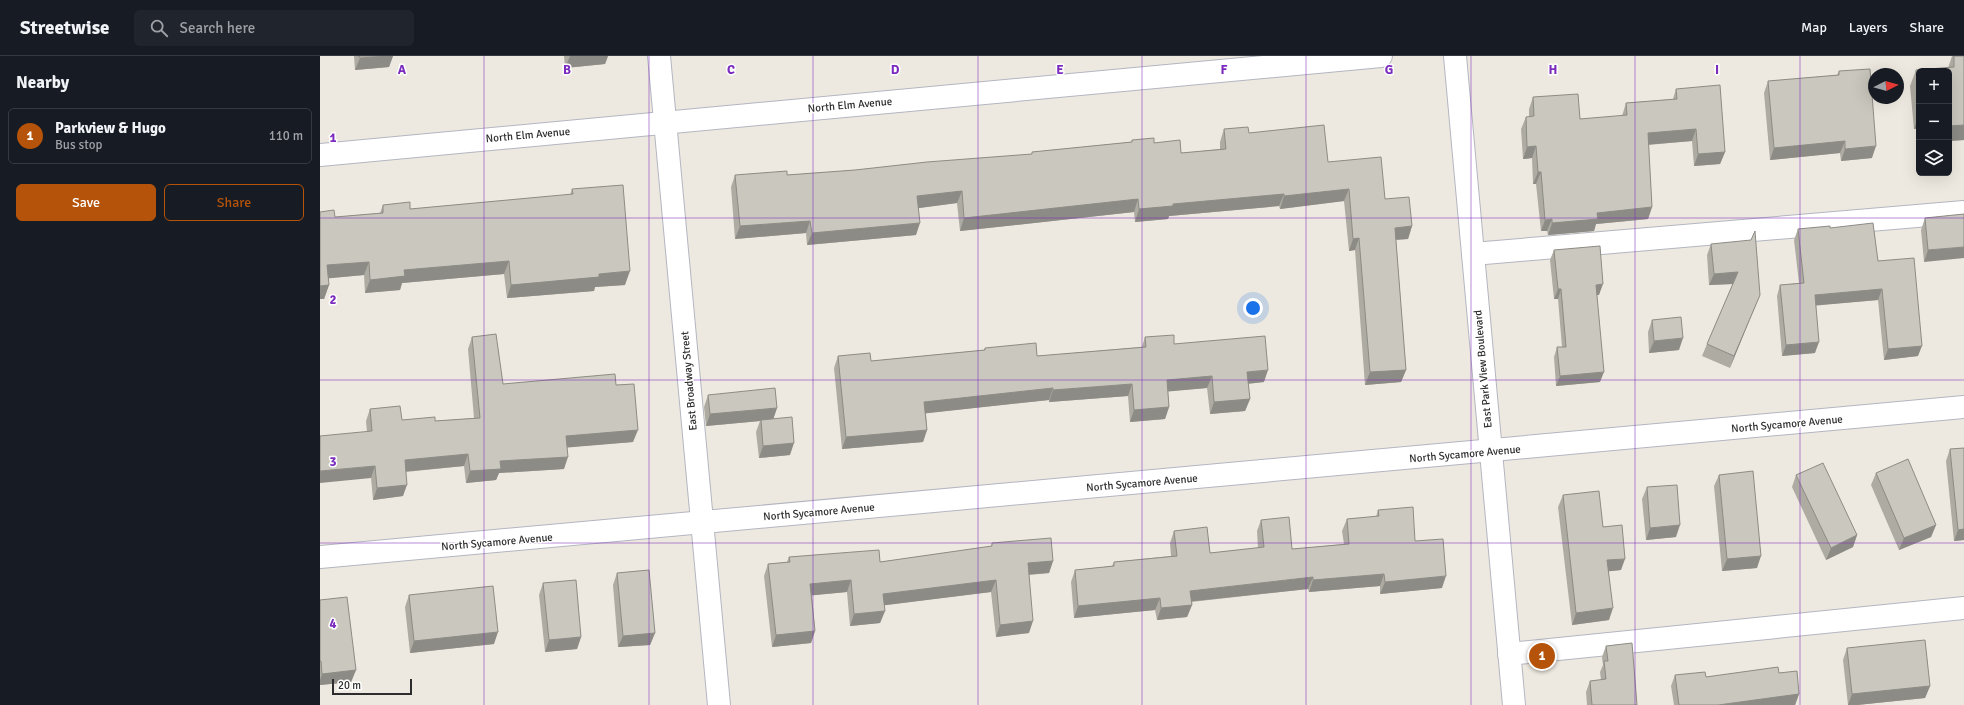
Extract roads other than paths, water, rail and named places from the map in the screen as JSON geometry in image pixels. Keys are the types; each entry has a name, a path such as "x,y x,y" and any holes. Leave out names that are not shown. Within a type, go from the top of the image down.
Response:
{"street":[{"name":"East Broadway Street","path":"659,56 719,705"},
{"name":"North Elm Avenue","path":"320,155 1381,56"},
{"name":"East Park View Boulevard","path":"1455,56 1514,705"},
{"path":"1473,254 1964,212"},
{"name":"North Sycamore Avenue","path":"320,558 1964,407"},
{"path":"1509,654 1964,608"}],"place":[{"name":"Parkview & Hugo","path":"1542,656"}]}
